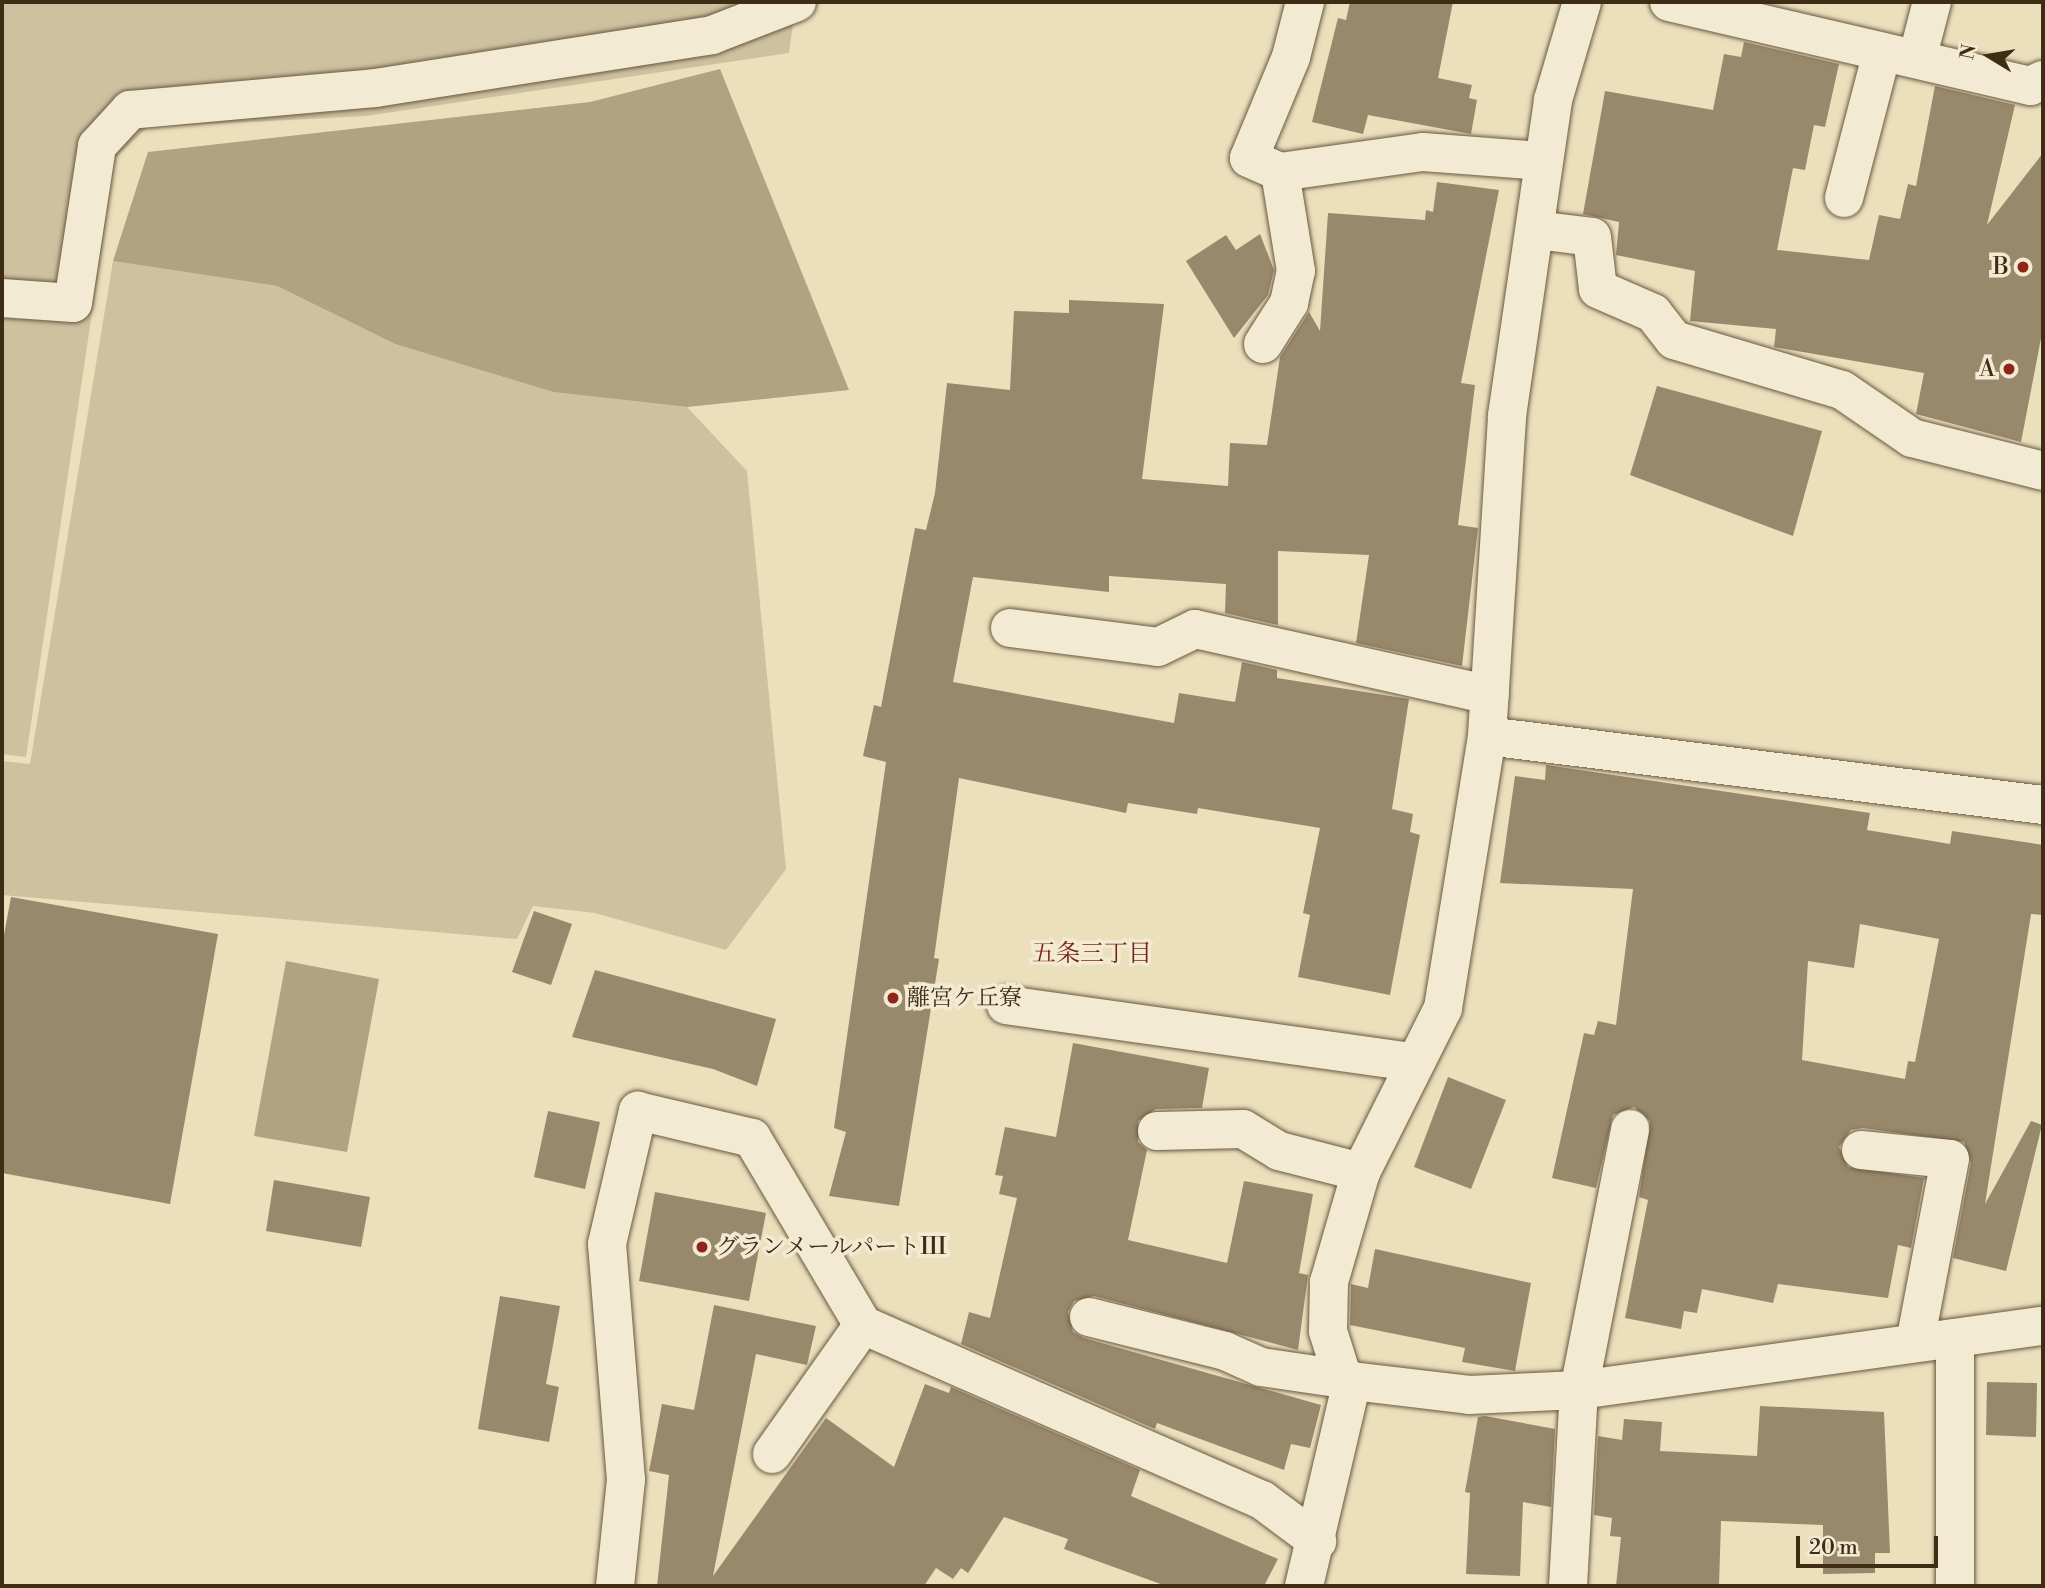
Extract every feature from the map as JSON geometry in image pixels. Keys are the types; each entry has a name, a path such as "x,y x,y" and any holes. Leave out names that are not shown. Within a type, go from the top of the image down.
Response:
{"street":[{"path":"2,298 73,303 97,146 130,110 375,88 712,35 797,2"},
{"path":"1305,2 1292,57 1249,158 1280,172 1423,152 1544,161"},
{"path":"1304,1586 1317,1541 1347,1380 1328,1331 1329,1282 1361,1172 1443,1008 1487,736 1507,416 1553,100 1582,2"},
{"path":"1669,2 2030,86 2043,80"},
{"path":"1844,198 1900,55 1932,2"},
{"path":"1263,344 1289,303 1296,271 1280,172"},
{"path":"1536,230 1592,237 1598,289 1653,313 1674,340 1842,390 1912,438 2043,471"},
{"path":"1010,628 1158,646 1195,629 1490,695"},
{"path":"1487,736 2043,804"},
{"path":"1006,1005 1414,1062"},
{"path":"615,1586 626,1480 607,1244 638,1111 752,1138 863,1325 1262,1500 1317,1541"},
{"path":"1157,1131 1243,1129 1279,1151 1361,1172"},
{"path":"1568,1586 1579,1391 1630,1129"},
{"path":"1861,1150 1950,1158 1915,1343"},
{"path":"1089,1317 1225,1350 1261,1367 1469,1395 1579,1391 2043,1326"},
{"path":"772,1454 863,1325"},
{"path":"1955,1338 1955,1586"}],"shaded area":[{"path":"2,2 796,2 789,53 366,116 148,127 115,158 26,757 2,754"},
{"path":"720,69 849,390 687,407 553,392 395,344 277,286 113,261 148,152 590,102"},
{"path":"113,261 277,286 395,344 553,392 687,407 747,471 786,869 726,950 595,913 533,906 517,939 2,895 2,761 30,764"},
{"path":"286,961 379,979 347,1152 254,1136"}],"building":[{"path":"1350,2 1453,2 1438,78 1472,85 1469,98 1477,100 1471,134 1368,115 1363,134 1312,122 1338,18 1346,20"},
{"path":"1744,42 1839,64 1825,127 1814,125 1805,170 1793,168 1777,250 1869,260 1879,215 1900,219 1908,184 1916,186 1935,86 2015,105 1987,225 2043,153 2043,328 2021,442 1916,414 1924,373 1774,347 1776,329 1690,321 1695,271 1616,255 1619,222 1583,214 1605,91 1713,110 1724,54 1741,57"},
{"path":"1437,182 1499,190 1461,383 1475,385 1458,525 1478,528 1462,666 1356,643 1369,555 1278,551 1278,625 1225,613 1226,584 1109,576 1109,592 973,577 953,682 1174,723 1179,693 1235,702 1242,662 1277,670 1277,678 1409,699 1392,809 1413,814 1410,832 1420,835 1390,995 1298,977 1310,915 1303,913 1320,828 1198,808 1197,814 1128,803 1126,813 959,778 934,958 939,959 899,1206 829,1196 846,1132 834,1128 886,762 863,756 874,705 881,707 915,528 926,530 935,493 947,383 1010,390 1014,311 1069,313 1069,300 1164,304 1142,479 1228,486 1230,443 1267,445 1280,357 1309,312 1320,331 1328,213 1425,220 1426,210 1433,212"},
{"path":"1260,234 1274,270 1268,295 1234,338 1186,261 1226,235 1236,250"},
{"path":"1657,386 1822,431 1793,536 1630,475"},
{"path":"1546,765 1870,813 1867,830 1950,844 1952,831 2043,845 2043,915 2031,914 1985,1204 2031,1121 2042,1125 2006,1271 1953,1258 1971,1163 1964,1142 1863,1128 1851,1130 1839,1147 1848,1167 1924,1178 1911,1248 1898,1245 1888,1298 1778,1284 1773,1303 1702,1289 1697,1313 1684,1311 1681,1329 1625,1318 1648,1200 1639,1197 1650,1121 1634,1107 1613,1115 1596,1188 1552,1178 1584,1033 1594,1035 1598,1021 1616,1025 1633,889 1500,883 1515,776 1545,780","holes":["1860,924 1939,939 1915,1062 1908,1061 1905,1079 1802,1060 1808,961 1854,968"]},
{"path":"11,897 218,934 170,1204 2,1173 2,946"},
{"path":"534,911 572,924 551,985 512,972"},
{"path":"595,970 776,1019 757,1086 713,1069 572,1037"},
{"path":"1073,1043 1209,1068 1202,1108 1156,1109 1138,1121 1138,1142 1147,1150 1128,1240 1227,1263 1244,1181 1313,1194 1299,1273 1308,1275 1298,1350 1094,1296 1074,1301 1068,1312 1073,1332 1084,1338 1321,1405 1310,1448 1291,1444 1284,1470 1157,1423 1155,1429 961,1344 969,1312 990,1318 1017,1198 999,1194 1003,1176 995,1175 1005,1127 1056,1137"},
{"path":"1448,1077 1506,1100 1471,1189 1414,1167"},
{"path":"548,1111 600,1122 585,1189 534,1177"},
{"path":"274,1180 370,1197 361,1247 266,1231"},
{"name":"グランメールパートIII","path":"655,1192 766,1213 749,1301 639,1281"},
{"path":"1375,1249 1531,1283 1515,1371 1462,1362 1465,1348 1350,1325 1351,1284 1368,1288"},
{"path":"500,1296 560,1306 546,1384 559,1387 549,1442 478,1429"},
{"path":"714,1305 816,1326 807,1365 756,1354 713,1576 826,1418 894,1467 925,1384 949,1393 951,1387 1140,1470 1131,1496 1278,1559 1264,1586 1166,1586 1064,1549 1068,1539 1004,1517 968,1573 961,1568 953,1579 936,1568 924,1586 657,1586 669,1475 649,1471 662,1404 694,1410"},
{"path":"1987,1382 2037,1383 2036,1437 1986,1435"},
{"path":"1760,1406 1884,1412 1890,1553 1875,1553 1875,1573 1823,1574 1823,1525 1721,1521 1719,1586 1616,1586 1621,1537 1610,1536 1612,1518 1594,1515 1598,1436 1622,1440 1624,1419 1662,1422 1660,1451 1757,1456"},
{"path":"1478,1417 1555,1429 1551,1507 1523,1502 1520,1576 1466,1574 1470,1493 1465,1492"}],"place":[{"name":"B","path":"2023,267"},
{"name":"A","path":"2009,369"},
{"name":"離宮ケ丘寮","path":"893,998"},
{"name":"グランメールパートIII","path":"702,1247"}],"district":[{"name":"五条三丁目","path":"1092,955"}]}
